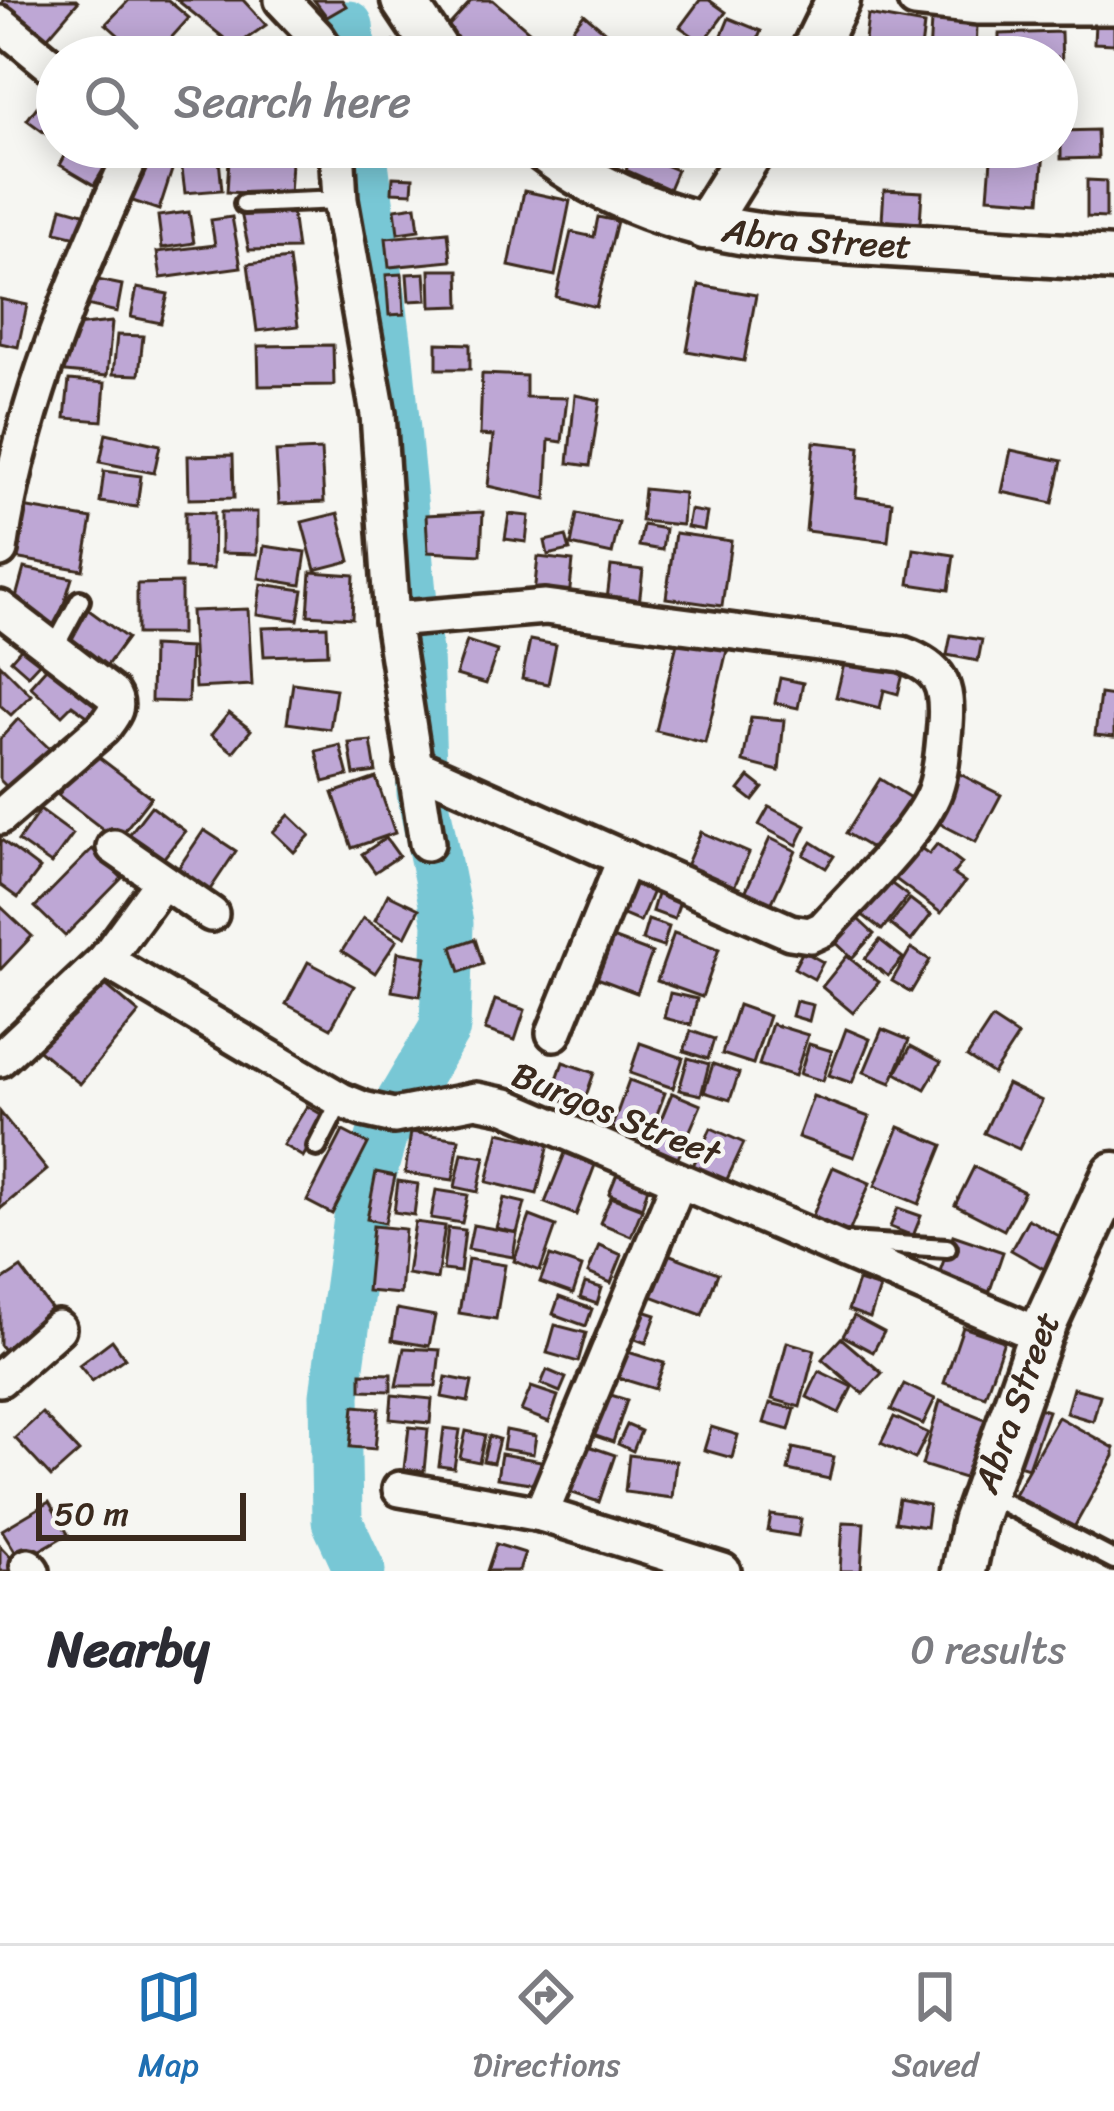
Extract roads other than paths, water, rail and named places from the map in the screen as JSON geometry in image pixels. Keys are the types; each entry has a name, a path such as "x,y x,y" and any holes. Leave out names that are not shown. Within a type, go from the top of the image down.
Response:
{"street":[{"path":"282,0 316,36"},
{"path":"403,0 427,36"},
{"path":"820,36 838,0"},
{"path":"915,0 979,7 1114,7"},
{"path":"0,23 36,53"},
{"path":"0,550 6,506 36,391 87,254 126,168"},
{"path":"338,168 378,414 413,765 427,843"},
{"name":"Abra Street","path":"571,168 645,208 704,226 769,237 1114,260"},
{"path":"704,226 741,168"},
{"path":"399,620 544,607 902,654 923,662 942,680 946,706 935,791 917,823 823,929 810,935 790,932 413,765"},
{"path":"0,608 116,701 116,711 103,728 5,805"},
{"path":"114,847 211,914"},
{"path":"554,1033 625,858"},
{"path":"0,1059 105,960 162,882"},
{"name":"Burgos Street","path":"105,960 363,1109 394,1116 476,1100 506,1106 1040,1335"},
{"name":"Abra Street","path":"964,1571 974,1522 1040,1335 1114,1174"},
{"path":"541,1514 680,1181"},
{"path":"0,1379 58,1328"},
{"path":"400,1490 541,1514 723,1571"}],"lane":[{"path":"244,204 340,200"},
{"path":"52,650 80,600"},
{"path":"317,1147 341,1100"},
{"path":"817,1240 947,1249"},
{"path":"984,1492 1114,1560"}],"waterway":[{"path":"348,26 349,36"},
{"path":"360,1571 337,1521 335,1395 359,1218 382,1135 445,1028 448,923 422,793 417,654 364,168"}]}
